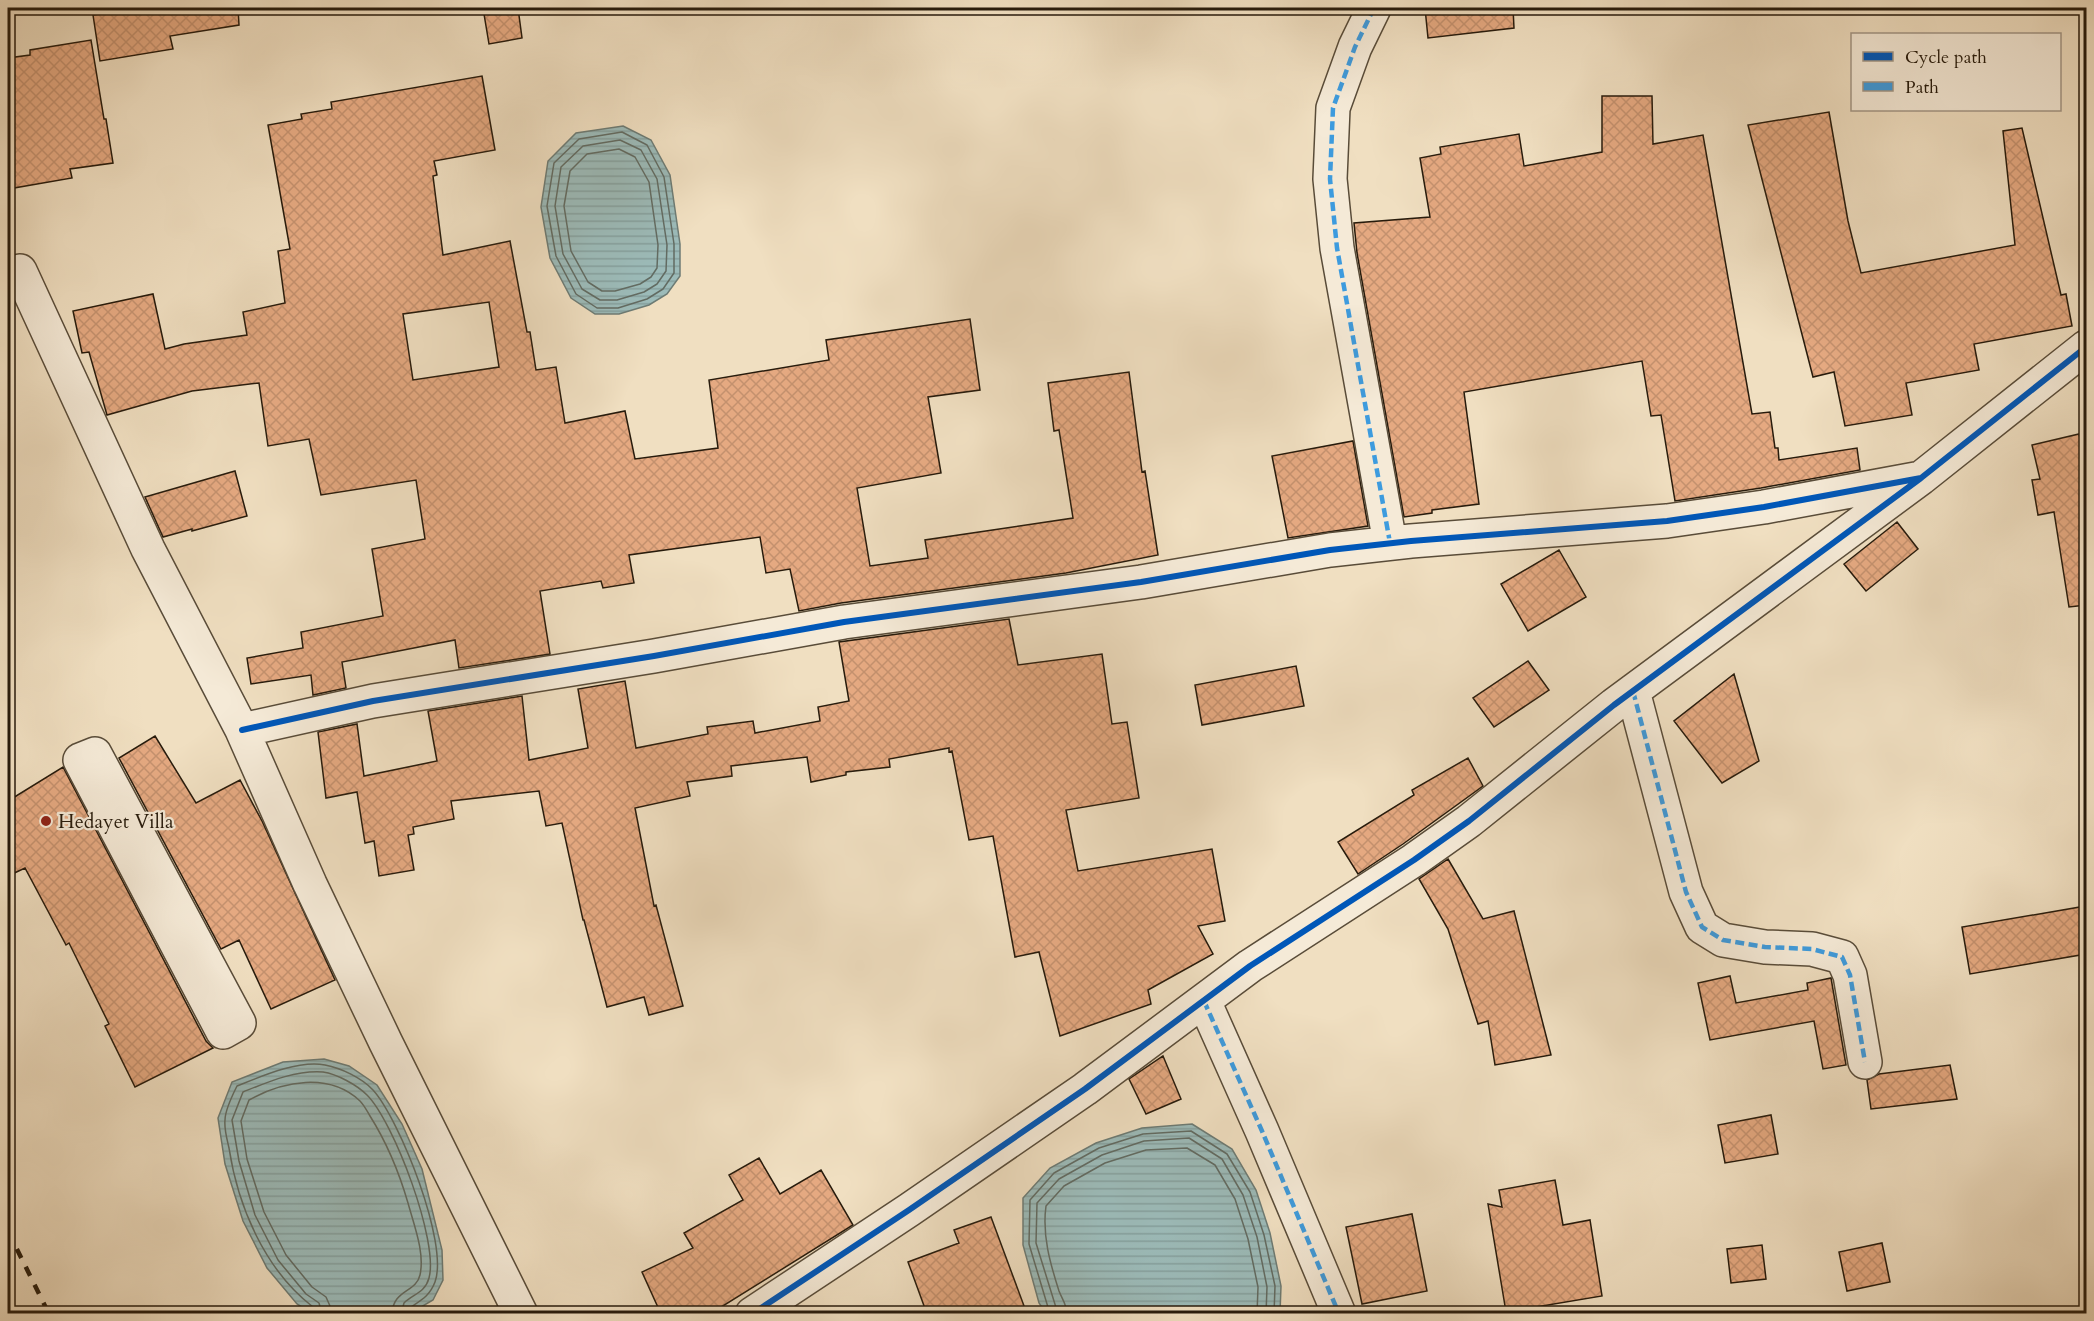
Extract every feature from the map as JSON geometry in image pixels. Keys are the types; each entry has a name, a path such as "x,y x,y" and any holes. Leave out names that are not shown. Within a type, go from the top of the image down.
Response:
{"street":[{"path":"1374,8 1355,46 1333,108 1330,179 1337,248 1390,543"},
{"path":"20,271 148,549 242,730 310,884 520,1314"},
{"path":"752,1314 1026,1129 1250,966 1414,860 1469,821 1539,763 1633,691 1922,478 2086,347"},
{"path":"242,730 373,701 654,656 844,622 1141,582 1330,550 1667,520 1764,507 1922,478"},
{"path":"1633,691 1686,892 1702,927 1723,940 1812,949 1842,957 1850,975 1865,1062"},
{"path":"95,754 239,1023 223,1032 212,1011 80,760 95,754"},
{"path":"1204,1000 1339,1314"}],"water":[{"path":"623,126 651,140 670,175 680,244 680,276 667,294 649,305 619,314 595,314 571,298 550,258 541,207 548,161 576,133"},
{"path":"324,1059 349,1066 377,1085 402,1124 422,1169 442,1250 443,1280 433,1300 411,1313 312,1313 297,1304 267,1268 243,1221 225,1164 218,1118 232,1082 283,1062"},
{"path":"1192,1124 1232,1149 1256,1190 1270,1233 1281,1286 1280,1313 1046,1313 1039,1303 1023,1245 1023,1198 1050,1168 1096,1143 1142,1128"}],"building":[{"path":"143,8 238,8 239,25 170,36 173,49 100,61 93,15"},
{"path":"483,8 518,8 522,38 489,44"},
{"path":"1425,8 1513,8 1514,28 1428,38"},
{"path":"91,40 113,163 70,169 72,178 8,189 8,58 30,55 30,50"},
{"path":"482,76 495,150 434,161 437,175 433,176 443,255 510,241 536,370 556,367 565,423 625,411 635,459 718,448 709,380 829,360 826,340 970,319 980,390 928,397 941,473 857,488 870,566 928,558 925,540 1073,518 1059,430 1054,431 1048,383 1129,372 1142,472 1145,471 1158,555 1066,573 841,603 799,611 790,569 766,573 760,537 629,555 634,583 603,588 601,581 540,591 550,654 459,668 455,640 342,662 346,688 313,695 311,675 251,684 247,658 303,648 301,632 383,616 372,549 425,539 416,480 321,495 309,439 268,446 259,383 192,391 107,415 89,352 82,353 73,311 153,294 165,349 247,335 243,312 285,303 278,251 290,249 268,125 302,119 301,114 332,109 331,102","holes":["489,302 499,367 413,380 403,314"]},
{"path":"1602,96 1652,96 1653,144 1703,135 1752,414 1770,412 1779,460 1857,448 1860,470 1675,501 1661,415 1651,416 1642,361 1464,392 1479,504 1432,510 1432,513 1404,517 1357,253 1354,223 1430,217 1420,158 1441,154 1440,147 1519,134 1524,166 1602,152"},
{"path":"1829,112 1848,221 1861,273 2015,245 2003,131 2022,128 2061,295 2066,294 2072,326 1974,344 1979,370 1906,383 1912,415 1845,426 1834,372 1813,377 1748,125"},
{"path":"2079,434 2086,463 2086,605 2069,607 2054,512 2038,515 2032,480 2040,479 2032,445"},
{"path":"1353,441 1368,526 1288,538 1272,456"},
{"path":"235,471 247,516 163,537 145,497"},
{"path":"1897,522 1918,549 1866,591 1844,564"},
{"path":"1559,550 1586,597 1528,631 1501,584"},
{"path":"1009,619 1018,665 1102,654 1112,724 1127,722 1139,798 1066,810 1078,871 1212,849 1225,921 1198,926 1213,954 1148,990 1151,1004 1060,1036 1039,952 1015,957 993,836 969,840 952,751 949,752 949,748 889,759 890,767 846,772 846,775 811,782 807,757 731,766 732,776 687,782 690,796 635,808 654,906 656,905 683,1006 649,1015 644,997 607,1007 583,920 562,823 546,826 539,791 451,801 454,819 413,827 414,834 408,835 414,870 379,876 374,841 365,843 357,792 326,798 318,732 357,724 364,776 437,761 428,711 522,696 529,760 588,748 578,689 625,681 636,748 708,734 707,727 753,721 755,733 820,721 818,707 849,701 839,642"},
{"path":"1528,661 1549,690 1494,727 1473,698"},
{"path":"1296,666 1304,706 1202,725 1195,685"},
{"path":"1734,674 1759,761 1722,783 1674,721"},
{"path":"155,736 196,803 240,780 262,821 335,980 271,1009 239,940 221,949 119,758"},
{"path":"1468,758 1483,786 1358,874 1338,842 1414,795 1412,790"},
{"path":"63,767 206,1041 213,1048 135,1087 105,1026 109,1024 69,943 66,945 25,868 8,876 8,801"},
{"path":"1448,859 1483,919 1514,911 1551,1055 1495,1065 1488,1021 1478,1024 1448,929 1419,879"},
{"path":"2086,906 2086,954 1970,974 1962,927"},
{"path":"1730,976 1736,1003 1808,990 1807,983 1831,978 1846,1065 1823,1069 1814,1021 1710,1040 1698,983"},
{"path":"1163,1056 1181,1099 1146,1114 1129,1079"},
{"path":"1950,1065 1957,1099 1871,1109 1867,1080 1879,1074"},
{"path":"1771,1115 1778,1154 1725,1163 1718,1125"},
{"path":"759,1158 780,1194 821,1170 853,1225 710,1314 661,1314 642,1272 693,1248 684,1233 743,1200 729,1175"},
{"path":"1555,1180 1563,1225 1590,1220 1602,1296 1506,1312 1488,1204 1502,1207 1499,1190"},
{"path":"1412,1214 1427,1291 1362,1304 1346,1227"},
{"path":"991,1217 1027,1314 927,1314 908,1262 959,1243 954,1230"},
{"path":"1882,1243 1890,1282 1847,1291 1839,1252"},
{"path":"1762,1245 1766,1279 1731,1283 1727,1249"}],"railway":[{"path":"8,1231 49,1314"},
{"path":"8,1301 14,1314"}],"marked path":[{"path":"1374,8 1355,47 1333,108 1330,179 1337,248 1390,543"},
{"path":"1633,691 1686,892 1702,927 1723,940 1765,947 1812,949 1842,957 1850,975 1865,1062"},
{"path":"1204,1001 1339,1314"}],"cycle path":[{"path":"752,1314 1085,1089 1250,966 1414,860 1469,821 1614,705 1921,478 2086,347"},
{"path":"242,730 373,701 654,656 844,622 1141,582 1330,550 1411,541 1667,521 1764,507 1921,478"}],"place":[{"name":"Hedayet Villa","path":"46,821"}]}
